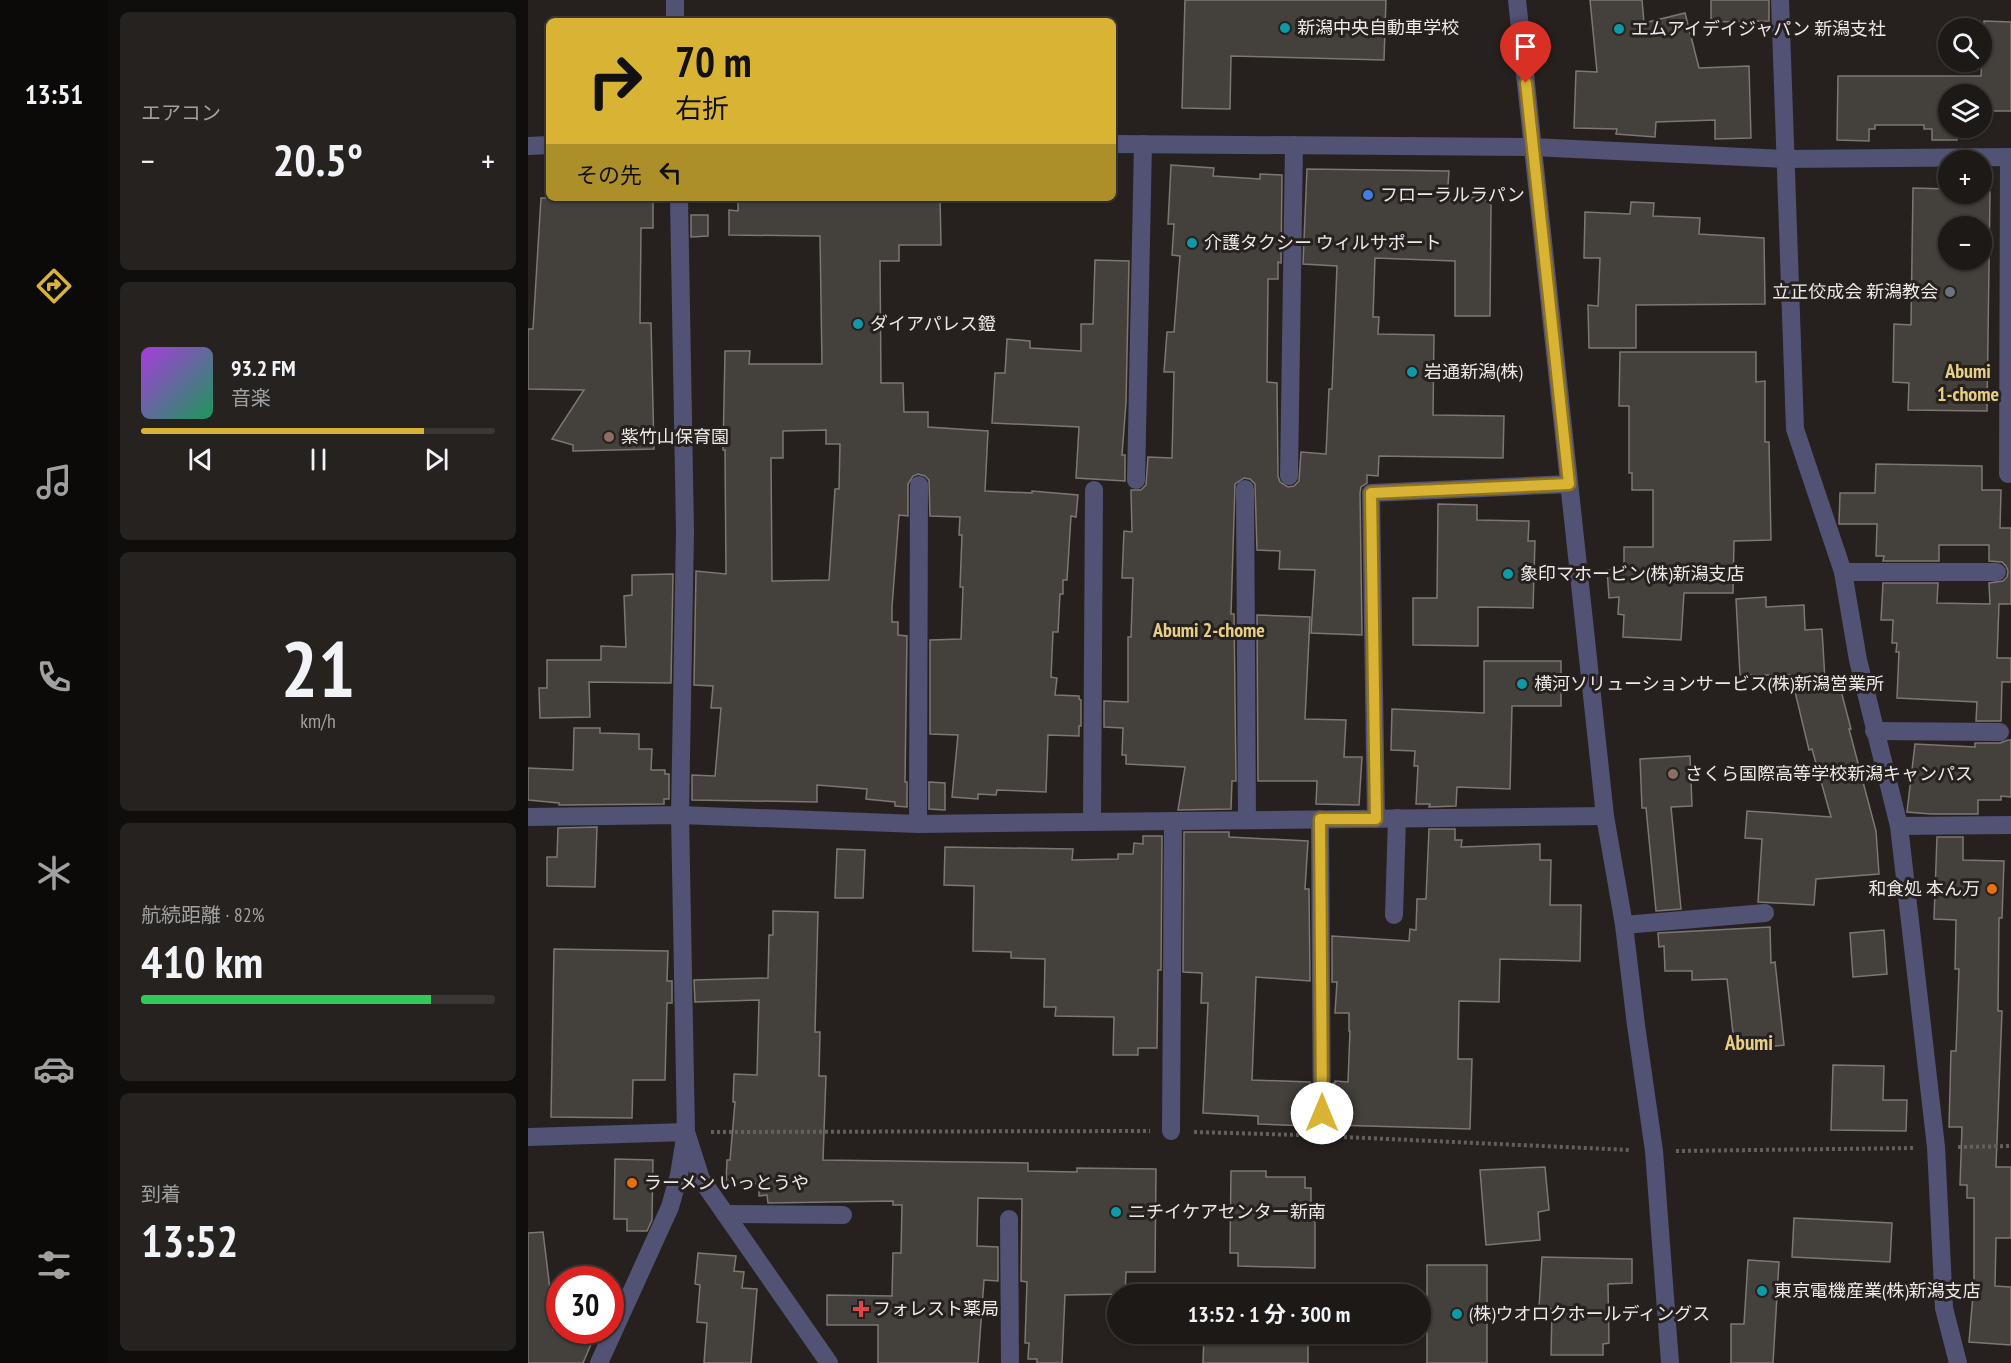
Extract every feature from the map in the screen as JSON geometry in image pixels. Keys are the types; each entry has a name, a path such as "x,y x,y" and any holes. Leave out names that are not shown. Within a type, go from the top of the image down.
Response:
{"street":[{"path":"675,0 675,18"},
{"path":"1517,0 1605,816 1624,925 1654,1151 1670,1363"},
{"path":"1780,0 1795,429 1843,572 1858,660 1899,826 1936,1147 1944,1308 1958,1363"},
{"path":"1116,144 1532,147 1785,159 2010,157 2008,474"},
{"path":"1136,480 1143,144"},
{"path":"528,146 546,145"},
{"path":"1289,476 1294,145"},
{"path":"599,1363 670,1207 680,1175 686,1132 680,815 685,531 679,201"},
{"path":"1376,819 1371,493 1569,484"},
{"path":"918,824 919,485"},
{"path":"1245,489 1247,820"},
{"path":"1092,822 1094,490"},
{"path":"1843,572 1998,572"},
{"path":"1874,731 2000,732"},
{"path":"528,817 680,815 918,824 1605,816"},
{"path":"1394,915 1397,818"},
{"path":"1320,819 1322,1136"},
{"path":"1171,1131 1173,821"},
{"path":"1899,826 2011,825"},
{"path":"1624,925 1765,913"},
{"path":"528,1137 686,1132"},
{"path":"686,1132 701,1179 829,1363"},
{"path":"725,1214 843,1215"},
{"path":"1008,1220 1010,1363"}],"path":[{"path":"686,1132 1171,1131 1654,1151 2011,1146"}],"building":[{"name":"新潟中央自動車学校","path":"1185,0 1386,0 1384,60 1231,56 1230,109 1182,108"},
{"path":"1590,0 1642,0 1644,23 1685,13 1699,68 1749,66 1751,138 1715,139 1715,120 1656,122 1655,137 1616,134 1617,129 1574,128 1576,71 1597,72"},
{"path":"1711,0 1769,0 1769,21 1711,22"},
{"path":"1992,21 2011,22 2011,111 1992,111 1992,84 1938,84 1938,138 1957,138 1957,140 1932,140 1932,129 1924,129 1924,125 1875,125 1875,129 1869,129 1869,141 1837,140 1838,76 1981,76 1981,72 1992,72"},
{"path":"1171,165 1214,168 1213,176 1260,179 1260,174 1282,175 1281,263 1278,262 1278,279 1268,279 1267,382 1277,383 1278,476 1280,482 1288,487 1294,486 1299,481 1301,452 1326,454 1329,389 1332,389 1337,266 1303,264 1307,169 1449,171 1447,199 1482,197 1491,205 1490,316 1455,316 1455,261 1375,258 1373,317 1379,317 1378,334 1434,335 1433,415 1504,416 1503,458 1379,456 1378,476 1367,475 1367,483 1361,487 1360,493 1362,635 1311,633 1315,570 1279,569 1280,551 1257,550 1255,484 1250,479 1244,478 1235,484 1231,614 1234,614 1236,781 1232,781 1231,809 1178,810 1185,767 1126,764 1126,755 1122,755 1123,728 1104,727 1104,701 1128,702 1128,637 1131,637 1133,578 1122,578 1124,531 1132,532 1131,490 1141,490 1146,485 1148,457 1172,458 1174,372 1164,372 1167,332 1174,332 1180,256 1172,255 1174,224 1168,224"},
{"name":"立正佼成会 新潟教会","path":"1913,188 1938,189 1938,204 1990,204 1990,216 1938,216 1938,270 1989,270 1987,411 1908,410 1909,383 1893,382 1894,324 1911,325"},
{"path":"541,198 546,198 546,201 653,201 653,228 641,228 640,323 651,323 654,449 573,451 573,445 552,439 584,390 528,389 528,329 533,329"},
{"path":"738,201 940,201 941,245 899,245 899,261 880,261 881,383 903,383 904,412 928,412 928,427 988,431 985,491 1032,493 1032,491 1078,495 1076,517 1071,516 1067,580 1063,580 1063,594 1060,594 1058,632 1053,632 1051,677 1057,678 1055,695 1079,696 1081,726 1079,726 1079,736 1048,735 1046,792 997,790 996,795 978,794 978,799 952,797 958,735 930,734 930,640 961,639 962,535 959,535 960,517 930,516 929,480 918,474 913,476 908,484 908,516 899,515 892,607 892,622 898,622 898,635 907,636 905,782 907,782 907,807 895,806 895,802 866,799 867,789 817,785 817,802 692,800 692,775 715,776 721,708 711,708 713,686 694,685 696,571 726,574 725,450 723,450 725,351 750,351 749,364 822,364 820,236 729,235 729,210 738,211","holes":["826,430 826,444 840,444 839,489 835,489 829,580 772,581 771,458 783,458 783,431"]},
{"path":"1631,202 1654,203 1653,216 1700,218 1699,234 1764,238 1765,304 1636,305 1636,348 1589,348 1588,305 1598,306 1600,258 1584,258 1585,212 1630,214"},
{"path":"691,215 708,215 708,236 691,237"},
{"path":"1095,260 1129,261 1126,402 1122,455 1125,455 1125,481 1076,478 1079,427 992,423 995,373 1005,373 1007,339 1030,341 1030,348 1081,351 1081,324 1093,324"},
{"path":"1620,352 1756,352 1756,382 1765,381 1765,442 1769,442 1771,540 1734,541 1733,593 1684,593 1681,640 1623,637 1624,615 1618,614 1619,597 1609,598 1607,570 1624,569 1624,547 1653,547 1653,490 1632,490 1632,473 1629,473 1629,406 1619,406"},
{"path":"1876,464 1982,466 1982,490 2001,490 2000,528 2011,528 2011,604 1999,604 1997,658 2011,658 2011,682 2002,682 2001,721 1976,721 1977,702 1897,698 1899,652 1896,652 1897,643 1892,643 1893,620 1881,620 1883,583 1938,583 1937,603 1990,604 1989,583 2003,581 2008,571 2002,562 1989,561 1989,545 1939,545 1939,561 1883,561 1884,556 1876,556 1877,524 1839,524 1840,493 1875,493"},
{"path":"1438,504 1477,505 1477,520 1529,521 1528,541 1535,541 1533,608 1478,607 1478,646 1413,645 1413,598 1437,598"},
{"path":"673,574 671,683 589,682 590,717 540,718 539,688 547,688 547,660 601,660 601,646 626,647 624,596 632,595 632,575"},
{"path":"1766,597 1766,607 1804,605 1805,630 1822,629 1825,680 1829,679 1830,684 1839,683 1876,831 1879,874 1816,879 1814,905 1758,902 1762,839 1745,838 1747,811 1831,817 1812,749 1809,750 1791,675 1740,675 1736,599"},
{"path":"1257,615 1310,617 1305,719 1346,720 1344,757 1362,757 1359,805 1316,804 1317,781 1258,781"},
{"path":"1484,661 1561,661 1561,706 1512,706 1510,789 1457,787 1456,806 1429,807 1430,804 1416,804 1418,766 1414,766 1415,751 1391,750 1392,709 1484,713"},
{"path":"574,728 600,728 600,733 639,734 639,749 652,749 651,770 665,770 665,774 669,774 669,799 664,799 664,804 559,805 559,803 528,800 528,768 573,770"},
{"path":"2011,740 2011,797 2001,796 2001,800 1978,800 1978,814 1907,812 1915,744 1975,747 1975,743 2000,743"},
{"path":"1690,756 1692,806 1671,807 1681,909 1656,911 1646,808 1642,808 1640,759"},
{"path":"929,782 945,783 945,810 929,809"},
{"path":"597,827 595,887 547,886 547,857 557,857 558,828"},
{"path":"1429,829 1455,829 1455,840 1462,840 1461,847 1540,844 1540,860 1551,860 1550,905 1581,905 1580,961 1500,959 1499,1002 1459,1001 1458,1059 1472,1059 1470,1129 1333,1125 1333,1083 1335,1081 1348,1082 1350,1031 1349,1013 1335,1013 1337,982 1332,982 1332,936 1409,941 1410,929 1416,930 1417,899 1426,899"},
{"path":"1184,832 1229,832 1229,837 1308,841 1305,889 1309,889 1310,981 1256,977 1252,1080 1310,1082 1311,1124 1307,1126 1258,1124 1258,1116 1203,1113 1208,1003 1201,1003 1202,973 1183,972"},
{"path":"1143,836 1162,836 1161,970 1158,970 1157,1048 1138,1048 1138,1055 1113,1055 1114,1017 1055,1016 1056,1007 1044,1007 1045,959 1011,958 1011,952 973,951 974,886 944,885 945,847 1073,849 1072,860 1118,859 1118,854 1133,854 1134,843 1143,844"},
{"path":"1937,837 1963,837 1963,860 2004,861 2002,918 1999,918 1998,1011 2002,1011 1996,1167 2011,1167 2011,1238 1996,1238 1995,1286 2011,1287 2011,1345 1969,1342 1974,1283 1974,1198 1967,1198 1967,1185 1960,1185 1962,1127 1949,1127 1951,1051 1956,1051 1959,969 1955,969 1956,920 1934,919"},
{"path":"837,849 865,850 863,898 835,898"},
{"path":"773,911 818,912 815,1032 820,1032 819,1076 826,1076 823,1160 1028,1163 1028,1171 1077,1172 1077,1168 1156,1169 1155,1272 1126,1272 1125,1284 1107,1284 1107,1294 1065,1295 1062,1363 1037,1363 1037,1359 1028,1359 1029,1343 1025,1343 1027,1282 1021,1281 1022,1199 978,1198 977,1246 998,1247 998,1281 984,1280 978,1363 878,1363 878,1325 827,1325 827,1295 892,1296 893,1253 901,1253 902,1205 893,1205 893,1201 768,1203 767,1195 759,1196 759,1184 726,1182 735,1102 733,1102 734,1074 757,1075 759,1000 695,1002 694,980 768,978 769,935 773,935"},
{"path":"1770,927 1771,963 1775,962 1784,1045 1735,1051 1727,979 1692,980 1692,971 1665,971 1664,946 1659,947 1658,933"},
{"path":"1884,930 1887,974 1853,977 1850,933"},
{"path":"554,949 668,951 667,981 672,981 672,1003 667,1003 665,1080 633,1080 632,1118 551,1117"},
{"path":"1833,1065 1884,1066 1883,1100 1907,1100 1906,1131 1831,1130"},
{"path":"615,1159 653,1160 652,1220 647,1231 627,1231 627,1219 614,1219"},
{"path":"1545,1167 1549,1210 1538,1212 1540,1240 1486,1245 1480,1170"},
{"path":"1231,1171 1266,1171 1266,1177 1305,1177 1305,1188 1311,1188 1311,1221 1315,1221 1315,1268 1238,1266 1238,1253 1230,1253"},
{"path":"1794,1218 1892,1223 1890,1262 1792,1257"},
{"path":"543,1232 547,1266 546,1344 591,1344 583,1363 528,1363 528,1233"},
{"path":"698,1253 736,1256 734,1271 744,1272 742,1288 757,1289 751,1363 704,1363 707,1323 697,1322 700,1285 695,1284"},
{"path":"1542,1257 1632,1259 1632,1283 1608,1284 1609,1343 1603,1344 1603,1355 1551,1355 1552,1309 1539,1308"},
{"path":"1748,1260 1779,1262 1773,1363 1731,1363 1731,1324 1744,1324"},
{"name":"(株)ウオロクホールディングス","path":"1427,1265 1487,1265 1487,1363 1427,1363 1427,1344 1431,1344 1431,1284 1427,1284"},
{"path":"1204,1344 1308,1344 1308,1363 1203,1363"}],"place":[{"name":"新潟中央自動車学校","path":"1285,28"},
{"name":"エムアイデイジャパン 新潟支社","path":"1619,29"},
{"name":"フローラルラパン","path":"1368,195"},
{"name":"介護タクシー ウィルサポート","path":"1192,243"},
{"name":"立正佼成会 新潟教会","path":"1950,292"},
{"name":"ダイアパレス鐙","path":"858,324"},
{"name":"岩通新潟(株)","path":"1412,372"},
{"name":"紫竹山保育園","path":"609,437"},
{"name":"象印マホービン(株)新潟支店","path":"1508,574"},
{"name":"横河ソリューションサービス(株)新潟営業所","path":"1522,684"},
{"name":"さくら国際高等学校新潟キャンパス","path":"1673,774"},
{"name":"和食処 本ん万","path":"1992,889"},
{"name":"ラーメン いっとうや","path":"632,1183"},
{"name":"ニチイケアセンター新南","path":"1116,1212"},
{"name":"東京電機産業(株)新潟支店","path":"1762,1291"},
{"name":"フォレスト薬局","path":"861,1309"},
{"name":"(株)ウオロクホールディングス","path":"1457,1314"}],"district":[{"name":"Abumi 1-chome","path":"1968,382"},
{"name":"Abumi 2-chome","path":"1209,630"},
{"name":"Abumi","path":"1749,1043"}],"route":[{"path":"1322,1113 1320,819 1376,819 1371,493 1569,484 1526,83"}]}
